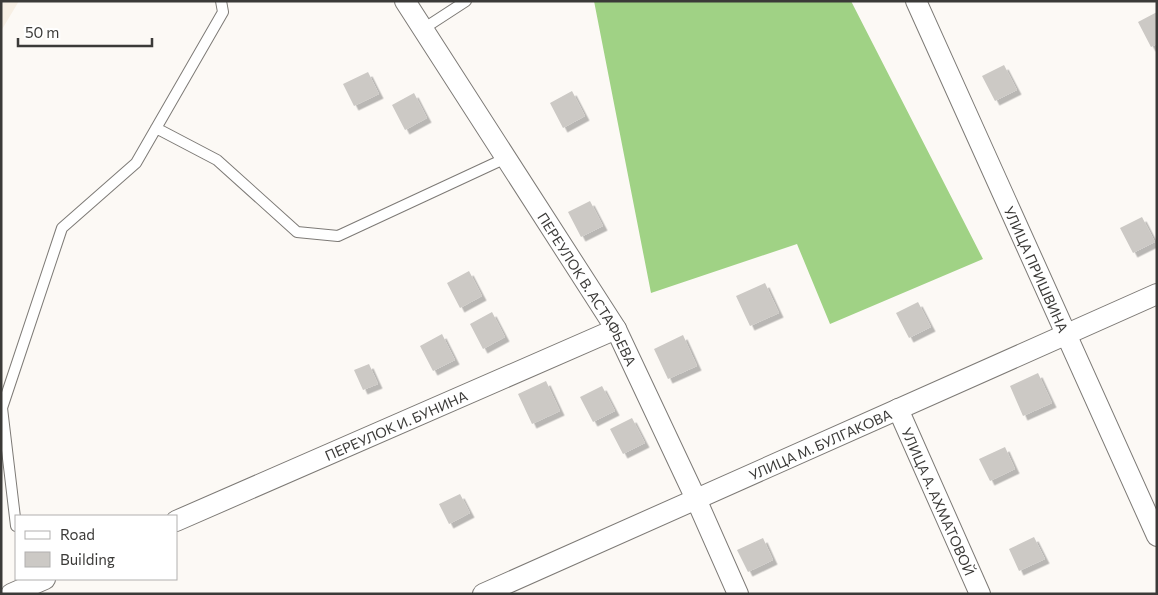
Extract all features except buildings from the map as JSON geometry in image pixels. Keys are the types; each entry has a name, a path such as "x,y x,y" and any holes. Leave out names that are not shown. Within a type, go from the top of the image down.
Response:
{"street":[{"name":"ПЕРЕУЛОК В. АСТАФЬЕВА","path":"405,1 616,329 696,499 738,594"},
{"name":"УЛИЦА ПРИШВИНА","path":"916,1 1157,536"},
{"name":"УЛИЦА М. БУЛГАКОВА","path":"483,594 1157,294"},
{"name":"ПЕРЕУЛОК И. БУНИНА","path":"178,520 616,329"},
{"name":"УЛИЦА А. АХМАТОВОЙ","path":"898,409 980,594"},
{"path":"11,594 39,580"}],"lane":[{"path":"15,518 2,408 62,228 136,163 223,12 221,1"},
{"path":"423,29 466,1"},
{"path":"156,128 217,160 298,232 338,236 506,158"}],"shaded area":[{"path":"1,1 19,1 1,31"}],"green space":[{"path":"594,1 851,1 983,259 830,324 797,244 651,293"}]}
